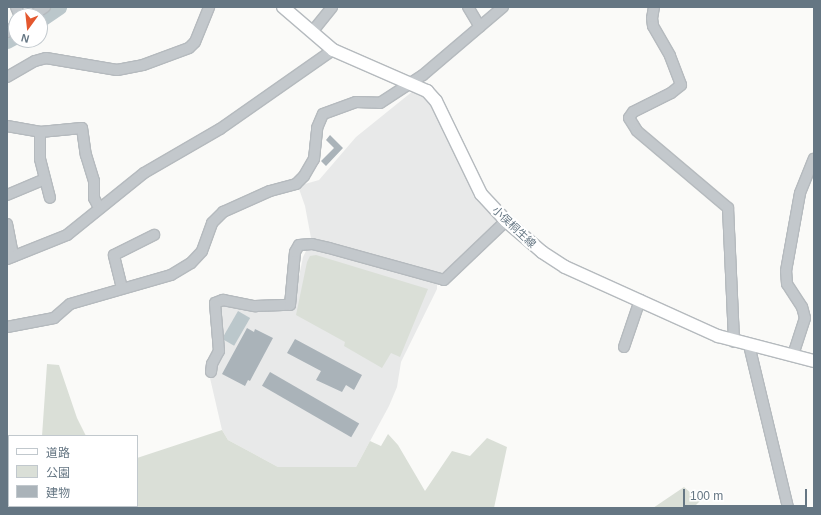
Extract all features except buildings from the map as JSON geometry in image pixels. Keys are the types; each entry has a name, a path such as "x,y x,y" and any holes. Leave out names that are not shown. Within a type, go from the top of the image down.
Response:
{"main road":[{"name":"小俣桐生線","path":"283,7 333,50 427,91 436,101 478,189 506,221 542,252 565,266 734,342 814,361"}],"street":[{"path":"7,77 34,61 46,58 117,70 143,65 189,48 195,42 210,7"},
{"path":"312,32 332,7"},
{"path":"468,7 480,27"},
{"path":"7,327 54,318 70,304 180,270 199,255 212,223 223,212 298,182 313,163 317,128 323,114 356,102 380,103 423,75 503,7"},
{"path":"654,7 652,18 653,26 670,56 681,85 671,94 633,112 629,118 637,131 728,208 734,342"},
{"path":"7,224 10,258 62,238 144,173 220,129 333,50"},
{"path":"7,126 40,132 82,128 86,156 94,181 94,198 100,208"},
{"path":"40,132 40,159 50,198"},
{"path":"793,355 805,318 802,307 787,284 786,272 800,193 814,158"},
{"path":"7,195 45,179"},
{"path":"211,372 212,364 219,351 215,303 223,300 255,306 290,305 295,252 299,244 312,244 329,248 444,280 506,221"},
{"path":"122,288 114,255 154,235"},
{"path":"624,347 640,300"},
{"path":"748,345 788,508"}],"shaded area":[{"path":"413,91 423,95 430,103 497,217 498,222 449,270 440,274 332,246 311,238 305,206 298,186 319,180 356,137"},
{"path":"317,248 437,283 437,289 401,362 397,387 389,406 356,467 278,467 228,440 222,430 210,378 216,377 218,312 223,304 284,308 292,311 303,257 307,249"},
{"path":"238,311 250,318 234,346 222,339"}],"green space":[{"path":"316,255 428,289 400,357 391,353 382,368 344,346 345,342 296,315 307,262 310,256"},
{"path":"47,364 59,365 77,418 86,435 42,435"},
{"path":"222,430 228,440 278,467 356,467 370,441 381,446 388,434 398,445 425,491 452,451 470,456 487,438 507,447 494,508 7,508 7,496 8,507 138,507 138,458"},
{"path":"684,487 700,501 693,508 653,508"}],"waterway":[{"path":"48,15 59,7"}]}
